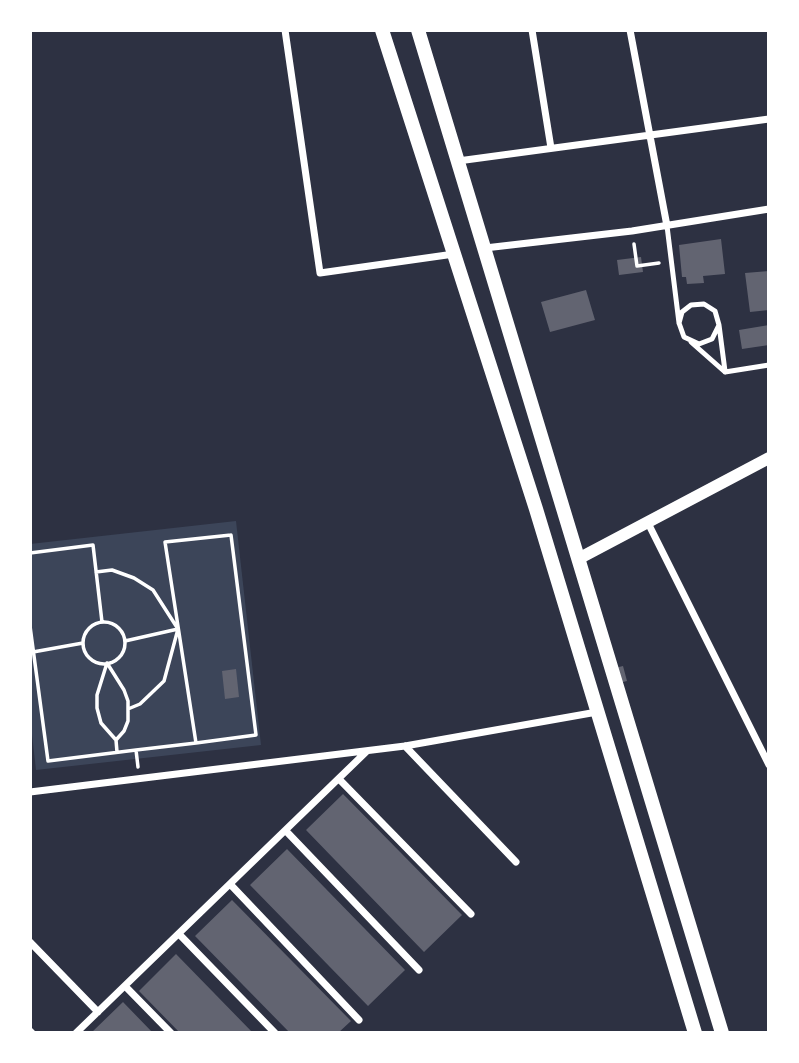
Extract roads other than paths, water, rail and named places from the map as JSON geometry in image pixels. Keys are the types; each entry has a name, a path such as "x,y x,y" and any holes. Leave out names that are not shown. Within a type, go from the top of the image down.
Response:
{"main road":[{"path":"382,30 554,567 695,1033"},
{"path":"418,30 722,1033"},
{"path":"554,567 578,559"},
{"path":"598,712 622,705"}],"street":[{"path":"285,30 320,273 454,254"},
{"path":"532,30 551,148"},
{"path":"630,30 667,226"},
{"path":"457,161 769,119"},
{"path":"484,248 667,226 769,209"},
{"path":"578,559 769,458"},
{"path":"648,523 769,765"},
{"path":"30,792 405,746 598,712"},
{"path":"405,746 516,862"},
{"path":"76,1033 367,751"},
{"path":"339,779 471,914"},
{"path":"286,831 419,970"},
{"path":"230,884 359,1020"},
{"path":"179,934 275,1033"},
{"path":"30,942 98,1012"},
{"path":"125,986 171,1033"}],"lane":[{"path":"667,226 679,323 684,337 726,372 769,365"},
{"path":"677,301 691,305 704,304 715,311 726,372"},
{"path":"679,323 682,312 691,305"},
{"path":"684,337 699,344 712,339 719,325"}]}
